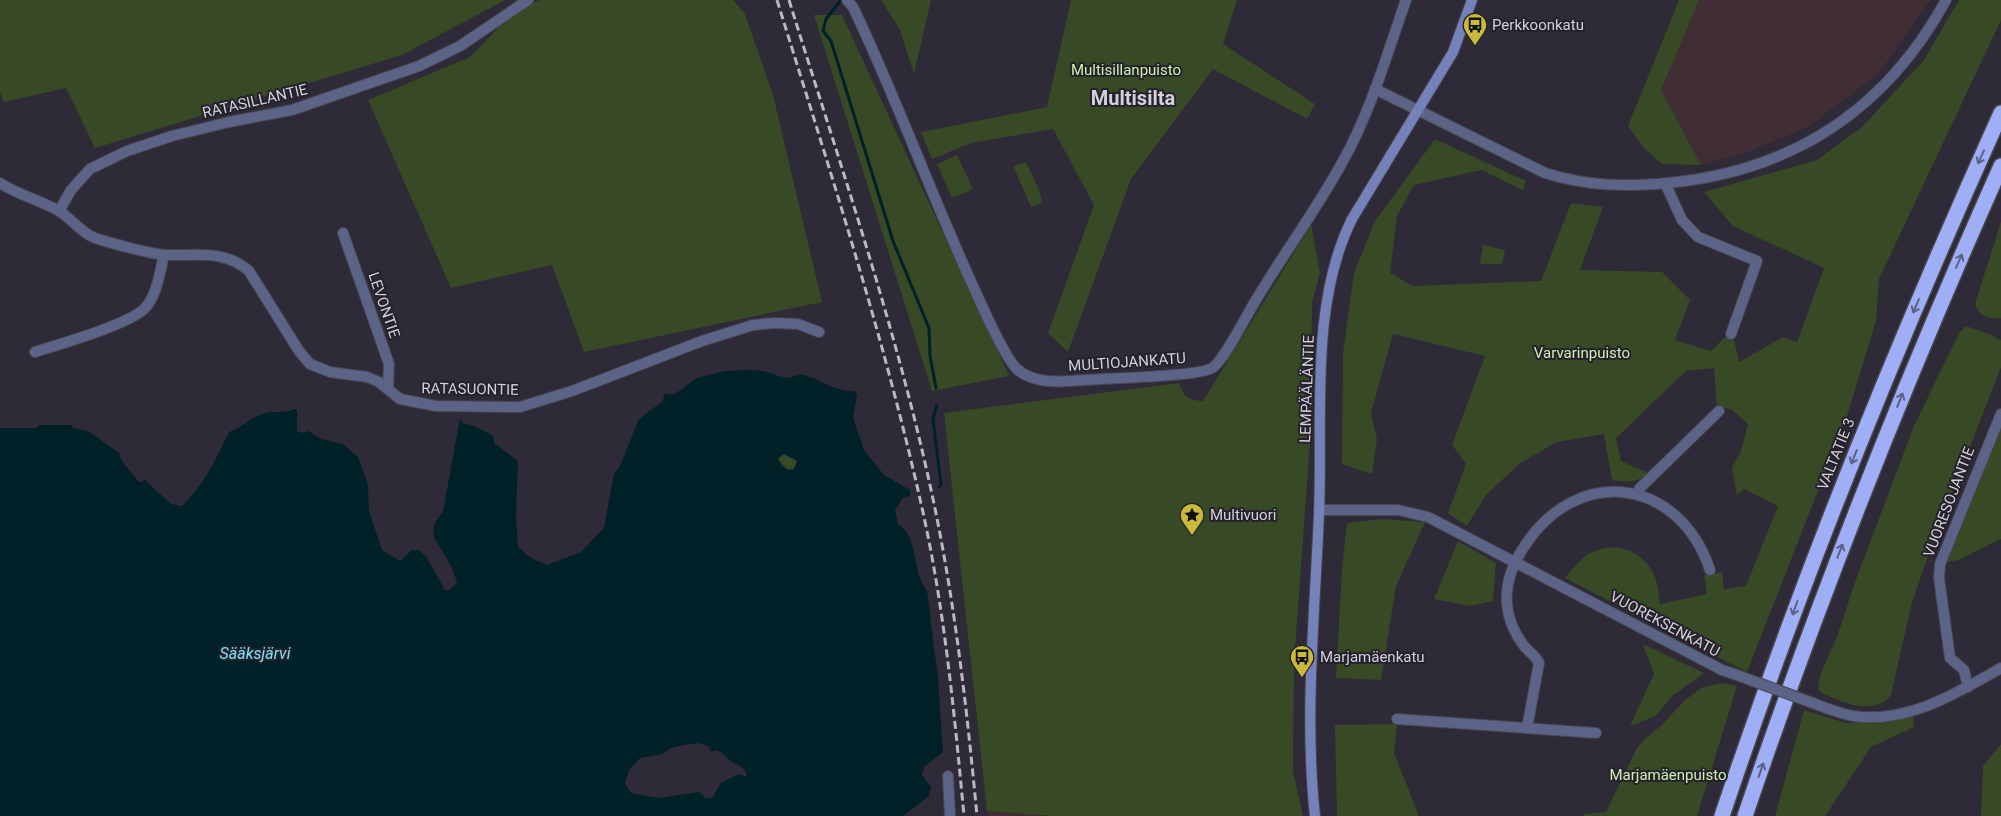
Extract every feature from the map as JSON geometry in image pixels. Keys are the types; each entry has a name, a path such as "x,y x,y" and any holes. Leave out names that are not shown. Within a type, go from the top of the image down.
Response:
{"highway":[{"name":"VALTATIE 3","path":"1722,816 1759,707 1833,510 1934,264 2001,113"},
{"path":"1745,816 1783,705 1856,510 1919,354 2001,166"}],"main road":[{"name":"LEMPÄÄLÄNTIE","path":"1314,816 1311,772 1312,714 1320,510 1323,345 1326,308 1334,260 1341,241 1362,199 1419,111 1453,52 1472,0"}],"street":[{"name":"RATASILLANTIE","path":"59,211 71,190 90,169 127,151 172,136 229,122 292,110 420,66 460,46 528,0"},
{"name":"MULTIOJANKATU","path":"847,0 896,101 986,315 1015,368 1036,379 1054,382 1130,378 1194,372 1212,368 1229,346 1283,255 1342,162 1375,89 1406,0"},
{"path":"1375,89 1544,173 1558,177 1590,184 1623,186 1723,176 1744,170 1789,152 1829,131 1859,110 1900,69 1933,23 1946,0"},
{"path":"0,183 59,211"},
{"path":"1664,183 1682,220 1698,236 1757,261 1731,334"},
{"name":"RATASUONTIE","path":"59,211 93,238 164,255 209,254 229,258 249,272 299,351 310,364 330,372 367,378 388,389 400,399 414,403 436,406 520,407 572,391 702,341 753,325 774,323 798,324 819,332"},
{"name":"LEVONTIE","path":"343,233 389,364 388,389"},
{"path":"36,352 120,322 145,308 154,291 164,255"},
{"path":"1637,495 1640,488 1719,411"},
{"name":"VUORESOJANTIE","path":"1968,687 1964,670 1950,658 1939,570 1948,540 2001,414"},
{"path":"1527,728 1539,663 1518,636 1509,617 1507,583 1515,562 1539,526 1566,505 1600,493 1637,495 1660,504 1679,518 1698,541 1710,570"},
{"name":"VUOREKSENKATU","path":"1320,510 1382,510 1420,514 1722,670 1853,716 1888,716 1939,702 2001,668"},
{"path":"1397,719 1596,733"},
{"path":"948,776 950,816"}],"shaded area":[{"path":"1699,0 1930,0 1879,73 1808,127 1745,153 1701,165 1661,90"},
{"path":"987,811 1054,816 988,816"}],"green space":[{"path":"0,0 505,0 402,55 95,148 66,88 4,102 0,92"},
{"path":"540,0 733,0 745,14 773,95 822,302 584,352 552,265 451,288 368,100 470,57 499,27 532,3"},
{"path":"881,0 931,0 914,74 900,30"},
{"name":"Multisillanpuisto","path":"1071,0 1237,0 1223,44 1315,104 1307,119 1213,69 1131,179 1068,352 1048,333 1094,205 1053,129 971,143 932,159 921,132 1047,107"},
{"path":"1679,0 1699,0 1661,90 1701,165 1662,164 1644,148 1628,126"},
{"name":"Varvarinpuisto","path":"1959,0 2001,0 2001,20 1879,279 1876,321 1846,419 1747,672 1565,578 1576,564 1593,551 1614,548 1634,553 1649,567 1656,580 1660,604 1707,594 1704,575 1722,572 1724,589 1746,586 1778,506 1744,489 1737,495 1732,468 1741,451 1748,424 1731,409 1717,407 1714,368 1686,371 1616,438 1621,461 1648,473 1644,477 1631,481 1612,480 1604,434 1557,442 1520,463 1486,495 1467,526 1448,513 1466,464 1452,445 1485,356 1393,334 1371,413 1377,440 1372,474 1342,464 1343,353 1354,273 1375,221 1435,139 1526,181 1523,190 1481,170 1414,185 1397,216 1390,273 1413,286 1541,281 1571,203 1603,207 1580,270 1662,272 1690,300 1675,340 1711,351 1725,337 1734,340 1739,362 1783,337 1797,342 1824,268 1733,226 1704,192 1817,160 1862,127 1924,60"},
{"path":"814,15 842,15 1009,376 932,391"},
{"path":"957,155 973,189 952,198 937,164"},
{"path":"1026,162 1040,192 1042,203 1031,207 1013,166"},
{"path":"2001,222 2001,318 1993,318 1982,314 1975,304"},
{"path":"1311,225 1320,273 1312,303 1310,443 1294,662 1293,771 1303,816 1054,816 987,811 944,413 1179,383 1187,397 1203,401"},
{"path":"1483,245 1505,250 1502,264 1480,264"},
{"path":"1966,326 2001,340 2001,367 1912,602 1891,695 1884,702 1876,705 1866,706 1845,703 1819,691 1818,685 1821,673 1838,634 1855,582 1914,426 1959,333"},
{"path":"2001,423 2001,539 1959,560 1947,562 1946,560"},
{"path":"784,454 797,461 794,469 788,470 778,460 780,455"},
{"path":"1381,519 1425,522 1396,586 1381,680 1336,678 1342,569 1347,523"},
{"path":"1458,541 1496,563 1493,601 1470,606 1434,599"},
{"path":"1643,644 1704,673 1672,696 1656,716 1630,726 1654,674"},
{"name":"Marjamäenpuisto","path":"1723,683 1737,686 1697,816 1584,816 1584,814 1606,812 1637,748 1685,700 1703,687"},
{"path":"1804,710 1846,723 1882,722 1913,717 1914,727 1871,747 1825,816 1775,816"},
{"path":"1397,724 1394,753 1419,816 1337,816 1335,725"},
{"path":"2001,744 2001,816 1981,816 1983,766"}],"water":[{"name":"Sääksjärvi","path":"757,370 785,378 794,377 799,374 832,387 854,391 857,395 853,418 864,450 884,475 910,490 910,496 903,498 895,510 898,524 910,538 919,574 927,591 938,679 943,752 924,767 922,775 931,787 929,796 903,816 0,816 0,428 36,428 39,425 71,425 73,428 88,431 119,453 121,460 138,481 145,480 171,504 182,506 203,481 229,432 262,414 295,409 297,411 297,431 303,433 308,431 322,439 343,444 358,457 368,485 369,511 382,550 400,561 412,550 419,550 427,558 445,590 448,591 457,583 451,566 436,541 433,531 434,525 443,512 460,418 463,423 479,428 494,437 494,443 518,461 516,515 518,547 531,558 547,565 581,552 604,528 614,474 620,466 639,419 663,401 664,394 675,394 697,378 725,371","holes":["784,454 797,461 794,469 788,470 782,466 778,458","699,743 709,747 711,752 716,750 722,753 743,768 747,777 739,774 721,783 712,798 706,798 699,792 659,798 631,793 625,783 629,770 640,758 662,754 671,748"]}],"waterway":[{"path":"841,0 826,19 823,31 831,41 893,241 929,328 930,356 936,388"},
{"path":"937,405 933,419 941,485 939,487"}],"railway":[{"path":"777,0 872,310 920,499 942,617 964,816"},
{"path":"789,0 867,248 919,436 948,577 977,816"}],"place":[{"name":"Perkkoonkatu","path":"1475,46"},
{"name":"Multivuori","path":"1192,536"},
{"name":"Marjamäenkatu","path":"1302,678"}],"district":[{"name":"Multisilta","path":"1133,98"}]}
